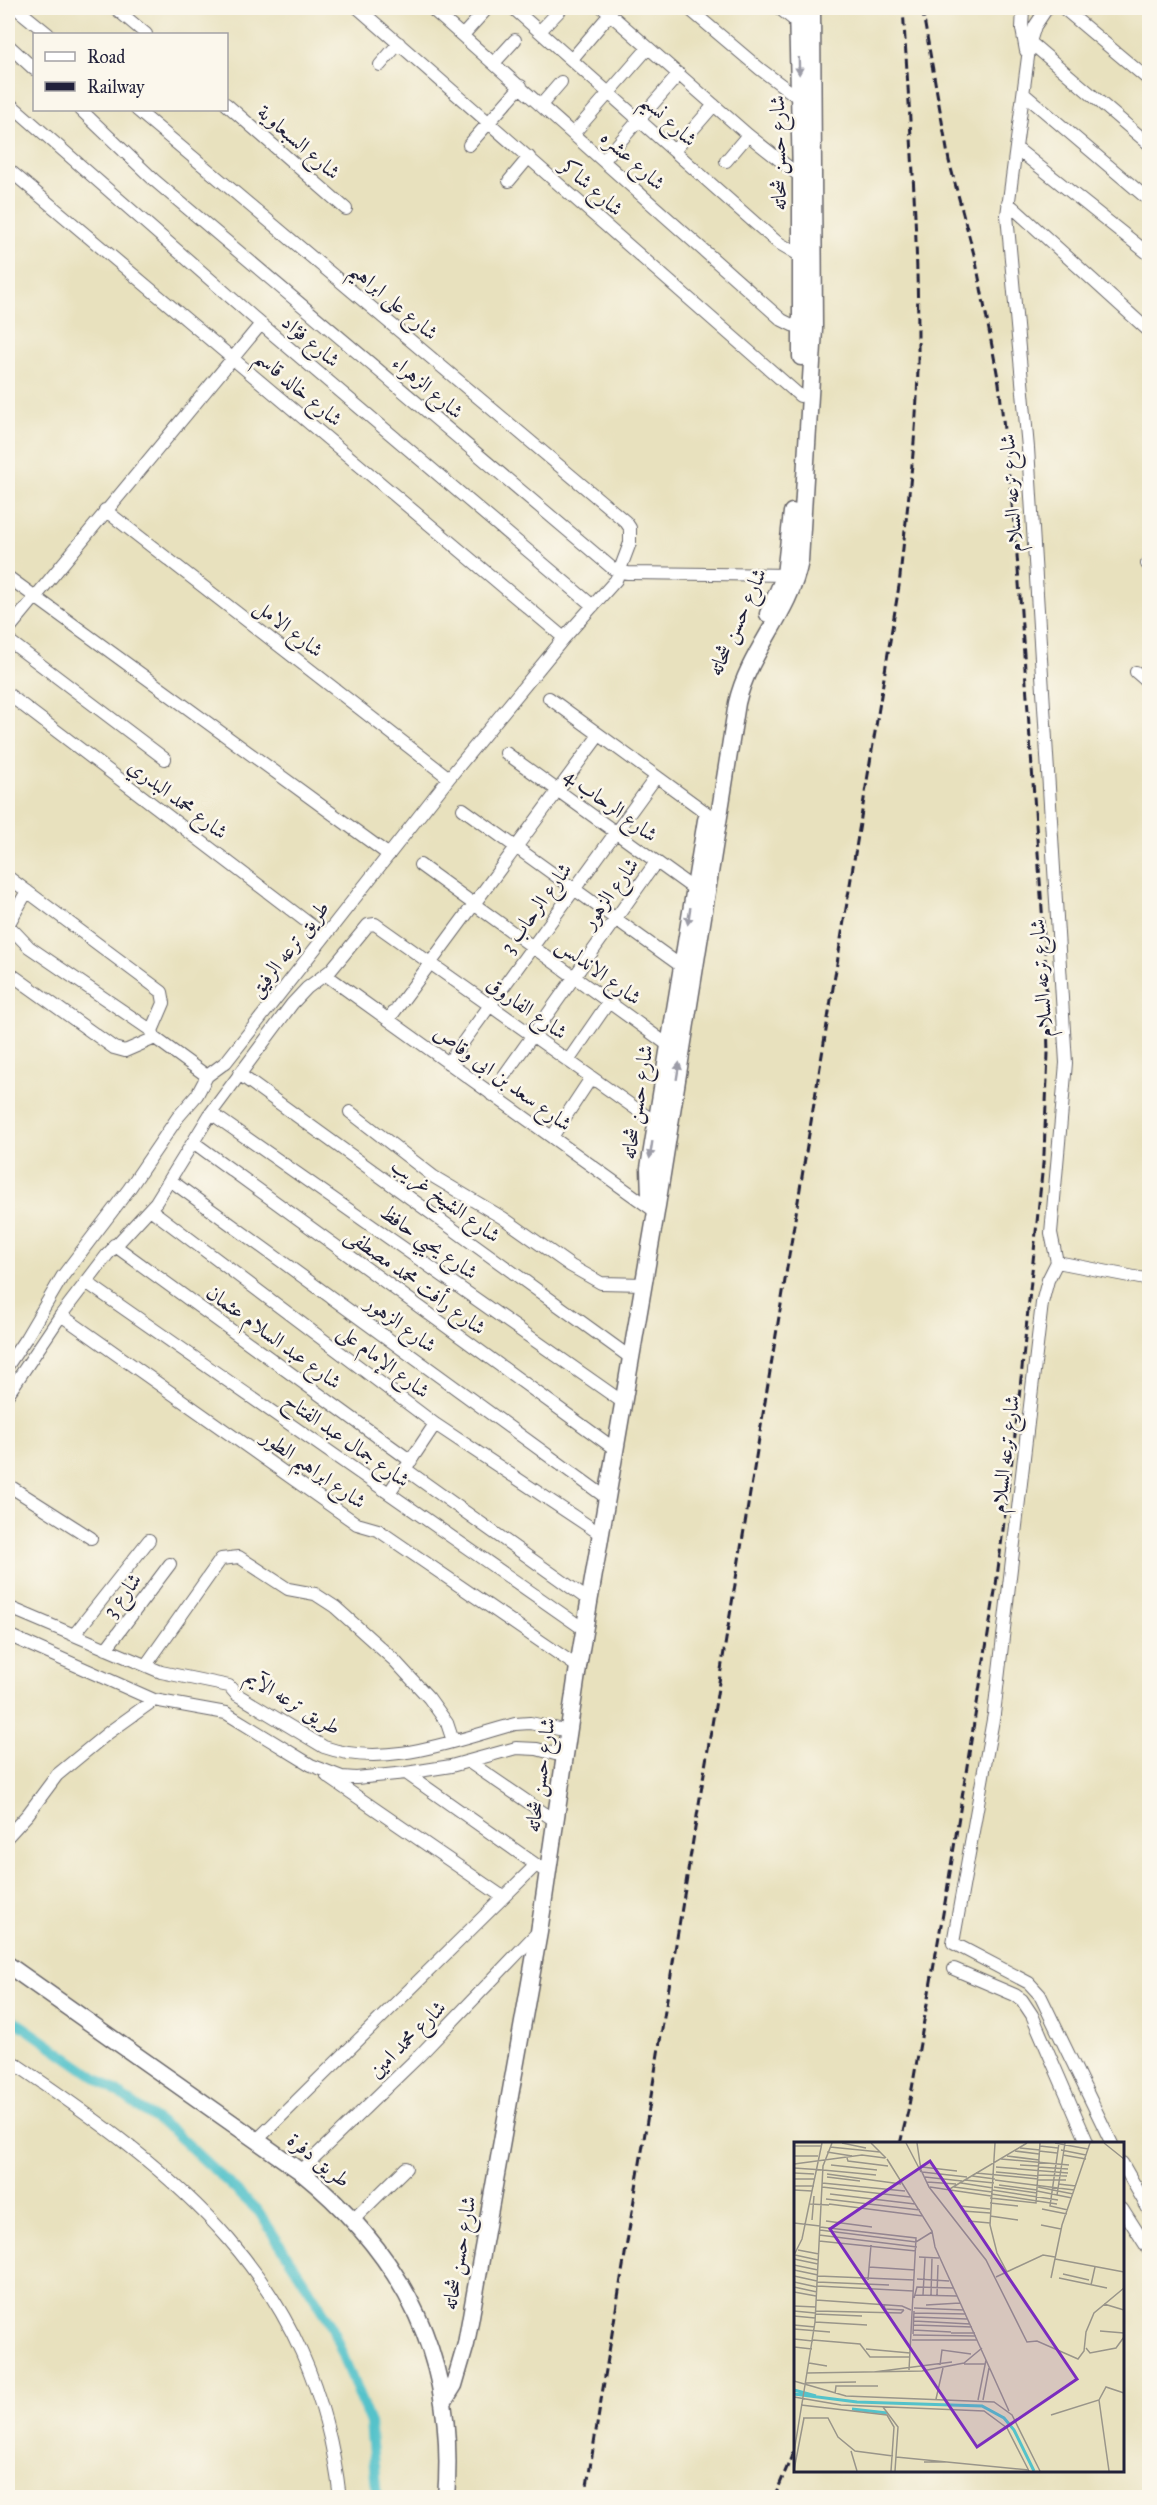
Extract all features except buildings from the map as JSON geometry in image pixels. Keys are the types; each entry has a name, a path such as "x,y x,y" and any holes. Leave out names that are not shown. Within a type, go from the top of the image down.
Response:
{"main road":[{"name":"شارع حسن شحاته","path":"801,458 800,396 808,328 801,256 800,99 805,15"},
{"name":"شارع حسن شحاته","path":"444,2401 454,2385 466,2344 538,1932 542,1868 557,1822 578,1667 632,1358 737,703 747,674 786,604 791,575 789,547 801,458 808,328 805,15"},
{"name":"شارع حسن شحاته","path":"656,1212 647,1179 694,889 730,691 738,670 791,575"},
{"name":"طريق دفرة","path":"8,1965 300,2171 354,2219 374,2242 396,2276 416,2315 433,2357 444,2401 448,2438 446,2498"},
{"path":"433,2357 452,2355 466,2344"}],"street":[{"path":"16,8 47,33"},
{"path":"116,8 145,33"},
{"name":"شارع شاكر","path":"358,8 800,396"},
{"name":"شارع عشره","path":"431,8 782,320 808,328"},
{"name":"شارع نسيم","path":"513,8 777,242 801,256"},
{"path":"540,31 562,8"},
{"path":"688,8 766,74 800,99"},
{"path":"779,8 805,15"},
{"path":"1023,8 1023,29 1028,58"},
{"name":"شارع ترعه السلام","path":"1047,8 1035,26 1030,42 1008,203 1008,227 1028,448 1066,1063 1051,1233 1057,1262 1048,1280 1042,1304 993,1714 954,1942 1029,1983 1040,1995 1111,2142"},
{"path":"1063,8 1149,81"},
{"path":"572,59 607,11 748,135 801,177"},
{"path":"463,35 484,12"},
{"path":"494,63 514,40"},
{"path":"1030,42 1149,145"},
{"path":"380,65 399,43"},
{"path":"8,45 33,68"},
{"path":"574,133 648,48"},
{"path":"604,160 679,74"},
{"path":"541,105 561,82"},
{"path":"469,145 521,86"},
{"path":"1024,94 1149,201"},
{"name":"شارع فؤاد","path":"8,102 261,324 592,606"},
{"path":"674,151 714,105"},
{"name":"شارع السبعاوية","path":"228,106 346,209"},
{"name":"شارع الزهراء","path":"82,111 171,194 588,548 620,572"},
{"name":"شارع على ابراهيم","path":"138,111 626,522"},
{"path":"726,161 748,135"},
{"path":"1016,148 1149,255"},
{"path":"509,181 529,157"},
{"name":"شارع خالد قاسم","path":"8,169 564,638"},
{"path":"1008,203 1143,321 1149,332"},
{"path":"8,630 232,356 261,324"},
{"name":"شارع الامل","path":"105,510 449,778"},
{"name":"طريق ترعه الرفيق","path":"8,1365 62,1277 129,1189 178,1117 197,1095 207,1076 226,1062 449,778 564,638 606,592 620,572 630,543 630,528 626,522"},
{"path":"620,572 791,575"},
{"path":"8,577 389,855"},
{"path":"8,640 165,759"},
{"path":"1136,672 1149,684"},
{"name":"شارع محمد البدري","path":"8,694 324,935"},
{"path":"549,698 708,814"},
{"path":"388,1019 599,735"},
{"name":"شارع الرحاب 4","path":"506,753 694,889"},
{"name":"شارع الرحاب 3","path":"448,1062 656,777"},
{"path":"463,809 681,966"},
{"name":"شارع الزهور","path":"491,1094 656,862"},
{"name":"شارع الاندلس","path":"420,865 668,1045"},
{"path":"8,877 162,992 164,1003 154,1035 124,1051 114,1048 8,972"},
{"path":"27,891 8,925 29,947 154,1035 207,1076"},
{"name":"طريق ترعه الرفيق","path":"8,1394 61,1315 114,1245 150,1209 238,1074 297,998 326,975 363,929 375,924"},
{"name":"شارع الفاروق","path":"375,924 656,1123"},
{"name":"شارع سعد بن ابى وقاص","path":"326,975 656,1212"},
{"path":"568,1061 608,1003"},
{"name":"شارع الشيخ غريب","path":"238,1074 632,1358"},
{"path":"552,1137 591,1078"},
{"path":"350,1112 434,1177 503,1218 571,1266 601,1283 644,1284"},
{"name":"شارع يحيي حافظ","path":"211,1113 624,1403"},
{"name":"شارع رأفت محمد مصطفى","path":"193,1142 616,1450"},
{"name":"شارع الزهور","path":"170,1180 608,1499"},
{"name":"شارع الإمام على","path":"150,1209 435,1424 602,1535"},
{"name":"شارع عبد السلام عثمان","path":"114,1245 590,1601"},
{"path":"1057,1262 1149,1280"},
{"name":"شارع جمال عبد الفتاح","path":"86,1282 585,1630"},
{"name":"شارع ابراهيم الطور","path":"61,1315 357,1524 378,1530 578,1667"},
{"path":"389,1493 435,1424"},
{"path":"8,1485 91,1538"},
{"path":"74,1635 149,1540"},
{"path":"146,1665 221,1559 239,1557 288,1589 315,1594 335,1607 394,1660 429,1698 447,1723 453,1741"},
{"name":"شارع 3","path":"106,1649 170,1564"},
{"name":"طريق ترعه الآيم","path":"8,1607 161,1672 229,1686 236,1694 324,1747 335,1751 364,1755 408,1752 515,1724 530,1723 568,1731"},
{"name":"طريق ترعه الآيم","path":"8,1635 154,1700 226,1713 328,1773 349,1777 406,1773 469,1762 516,1748 537,1749 566,1756"},
{"path":"8,1836 28,1814 57,1775 154,1700"},
{"path":"469,1762 557,1822"},
{"path":"311,1765 503,1897"},
{"path":"257,2140 503,1897 542,1868 406,1773"},
{"name":"شارع محمد امين","path":"300,2171 420,2055 538,1932"},
{"path":"954,1969 1022,2000 1032,2015 1087,2142"},
{"path":"8,2059 160,2172 194,2201 249,2263 278,2304 307,2361 319,2393 340,2498"},
{"path":"1124,2167 1149,2212"},
{"path":"354,2219 406,2168"},
{"path":"1124,2211 1149,2252"}],"waterway":[{"path":"8,2016 174,2132 259,2212 329,2320 370,2423 377,2498"}],"railway":[{"path":"585,2498 899,586 912,466 918,375 915,218 903,8"},
{"path":"900,2142 947,1891 996,1585 1016,1427 1044,1154 1048,1053 1045,952 1016,541 999,383 976,262 949,161 922,8"},
{"path":"774,2498 794,2451"}]}
